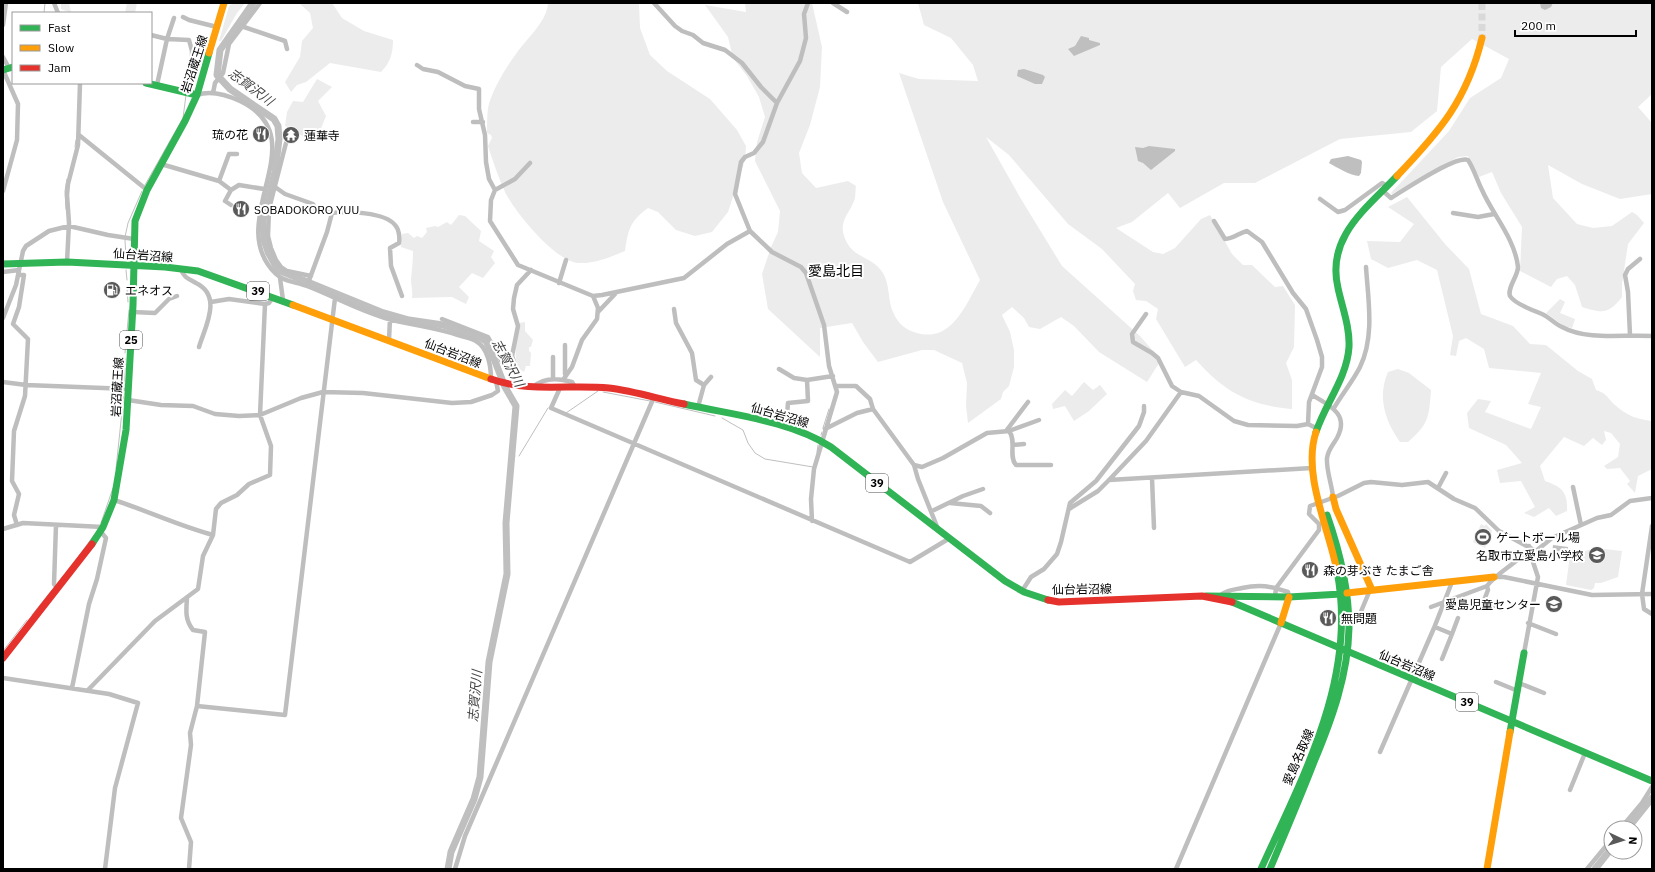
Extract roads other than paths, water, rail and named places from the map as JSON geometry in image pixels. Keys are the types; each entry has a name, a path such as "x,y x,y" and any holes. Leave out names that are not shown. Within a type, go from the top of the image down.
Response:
{"main road":[{"name":"岩沼蔵王線","path":"3,658 90,548 102,530 114,500 122,459 129,389 133,312 134,239 137,214 147,190 185,121 197,94 224,3"},
{"path":"1344,650 1344,593 1337,541 1325,508 1319,501 1312,468 1312,449 1316,428 1345,366 1349,349 1348,330 1335,273 1338,249 1351,226 1434,136 1457,106 1464,95 1476,66 1482,38"},
{"path":"152,84 197,94"},
{"name":"仙台岩沼線","path":"3,264 19,269 67,262 134,265 181,269 212,275 332,318 495,380 533,387 560,388 576,386 609,388 654,396 803,432 822,441 938,528 1005,581 1022,591 1046,600 1059,602 1219,596 1652,781"},
{"path":"1333,497 1336,509 1371,590"},
{"path":"1219,596 1289,597 1344,593 1494,577"},
{"path":"1281,623 1289,597"},
{"name":"愛島名取線","path":"1261,869 1324,723 1344,650"},
{"name":"愛島名取線","path":"1270,869 1331,719 1341,689 1344,650"},
{"path":"1487,869 1524,653"}],"street":[{"path":"3,25 6,3"},
{"path":"214,93 217,80 223,72 227,47 241,26 260,3"},
{"path":"654,3 675,26 682,31 693,35 703,43 725,50 742,63 760,87 777,103"},
{"path":"808,3 804,14 806,38 800,60 777,103 763,142 754,153 745,156 739,170 735,194 750,231 772,252 801,267 806,273 824,325 826,348 836,386 837,397 825,428 812,486 812,521"},
{"path":"833,3 847,12"},
{"path":"183,17 217,27"},
{"path":"157,85 167,39 174,18"},
{"path":"241,26 285,41 287,49"},
{"path":"152,35 167,39 189,40 192,52 192,66"},
{"path":"3,57 18,104 17,140 3,190"},
{"path":"417,65 423,69 437,72 465,86 478,88 485,136 486,162 489,179 495,190"},
{"path":"67,262 69,226 68,184 79,135 80,84"},
{"path":"197,94 214,93 243,103 262,117 270,129 274,148 264,189 259,219 260,244 269,265 280,278 282,300"},
{"path":"473,122 483,122"},
{"path":"79,135 147,190"},
{"path":"286,143 268,209 268,236 276,260 281,267 287,271 311,277"},
{"path":"219,181 228,154 237,154"},
{"path":"1320,199 1338,212 1345,210 1382,183 1391,198 1422,179 1464,158 1471,164 1494,214 1506,233 1518,266 1510,292 1512,298 1528,308 1544,315 1562,327 1572,331 1600,336 1652,336"},
{"path":"530,163 515,179 495,190 491,200 490,220 518,264 559,283 593,296 684,278 727,244 750,231"},
{"path":"161,164 219,181 231,190"},
{"path":"231,205 225,201 231,190 239,185 264,189"},
{"path":"275,187 285,194 313,204 316,210 332,213 365,213 395,224 399,240 398,245 390,248 391,266 402,296"},
{"path":"307,285 332,213"},
{"path":"1453,213 1478,217 1494,214"},
{"path":"1214,221 1225,239 1230,239 1247,231 1262,242 1293,293 1306,309 1322,357 1321,373 1309,402 1308,424"},
{"path":"3,318 13,296 23,251 26,246 49,231 69,226 134,239"},
{"path":"1630,335 1628,292 1625,275 1628,268 1640,259"},
{"path":"559,283 566,260"},
{"path":"1334,408 1360,366 1366,349 1370,327 1366,267"},
{"path":"3,272 19,269"},
{"path":"17,525 14,515 19,494 12,481 14,431 26,396 28,339 13,324 19,307 24,275 19,269"},
{"path":"181,269 184,276 203,287 211,302 209,317 199,347"},
{"path":"521,386 512,356 518,326 513,309 517,285 531,270"},
{"path":"128,400 161,405 193,406 228,416 260,415 301,398 323,392 344,392 452,403 471,402 492,395 498,391 490,362 482,348 476,342 436,328 390,319 364,311 307,285 280,278"},
{"path":"598,312 617,292"},
{"path":"133,312 155,313 169,300 177,296"},
{"path":"562,380 565,374 572,367 582,340 597,319 598,312 593,296"},
{"path":"211,302 229,300 269,303 273,297"},
{"path":"197,706 285,715 335,298"},
{"path":"88,690 155,621 198,589 203,556 213,535 215,513 218,505 237,495 249,484 270,475 271,446 260,415 263,303"},
{"path":"674,309 676,323 692,353 696,380 704,385"},
{"path":"1146,314 1132,334 1133,342 1152,352 1158,358 1172,386 1181,392 1199,396 1234,421 1248,425 1297,426 1308,424 1316,428"},
{"path":"388,340 390,319"},
{"path":"442,319 488,337 503,364 518,374"},
{"path":"565,345 565,374"},
{"path":"553,357 553,378"},
{"path":"779,369 794,378 807,380 833,376"},
{"path":"698,407 704,385 711,377"},
{"path":"533,387 538,383 553,378 572,382 576,386"},
{"path":"786,427 788,404 808,401 807,380"},
{"path":"3,382 26,385 129,389"},
{"path":"836,386 858,387 870,399 873,409 914,465 918,479 938,528"},
{"path":"560,388 551,408 910,562 950,538"},
{"path":"1069,509 1098,491 1109,480 1146,441 1181,392"},
{"path":"1312,395 1334,408 1340,417 1338,437 1329,451 1327,458 1333,497"},
{"path":"455,869 466,836 486,788 654,396"},
{"path":"1008,431 1028,402"},
{"path":"1022,591 1031,577 1044,569 1057,554 1070,503 1096,481 1139,426 1144,412 1144,406"},
{"path":"825,428 857,413 873,409"},
{"path":"914,465 922,467 943,458 987,433 1008,431 1039,420"},
{"path":"1008,431 1013,445 1012,460 1016,465 1051,465"},
{"path":"1013,445 1024,444"},
{"path":"1109,480 1312,468"},
{"path":"1438,488 1446,473"},
{"path":"1152,478 1154,528"},
{"path":"1275,597 1276,588 1319,530 1319,524 1311,517 1309,510 1313,503 1371,482 1402,485 1427,481 1454,499 1475,508 1499,531 1536,551"},
{"path":"1573,487 1581,525"},
{"path":"932,511 963,496 983,489"},
{"path":"1524,653 1528,623 1537,585 1538,576 1534,562 1536,551 1552,538 1597,518 1611,515 1630,501 1652,498"},
{"path":"114,500 148,511 181,526 213,535"},
{"path":"950,503 981,506 990,513"},
{"path":"3,529 23,524 56,525 102,530 106,538 97,579 89,604 72,688"},
{"path":"56,525 54,584 58,589"},
{"path":"1652,526 1642,594 1644,609 1652,614"},
{"path":"1431,607 1487,586 1494,577 1524,554 1529,546"},
{"path":"1494,577 1504,577 1537,585 1592,595 1652,594"},
{"path":"1380,752 1435,626 1452,582"},
{"path":"1219,596 1228,590 1256,584 1288,592 1289,597"},
{"path":"1481,608 1488,590 1487,586"},
{"path":"1357,621 1371,590"},
{"path":"187,598 186,616 190,626 193,630 205,632 197,706 190,733 191,745 181,818 191,842 189,869"},
{"path":"1484,601 1502,609"},
{"path":"1442,659 1458,618"},
{"path":"1176,869 1281,623"},
{"path":"1528,623 1556,634"},
{"path":"1435,626 1452,634"},
{"path":"3,678 88,690 120,696 138,703 115,788 104,869"},
{"path":"1496,682 1518,690"},
{"path":"1519,682 1544,693"},
{"path":"1570,790 1585,753"},
{"path":"1628,820 1642,803 1652,787"},
{"path":"1587,869 1603,850"}],"waterway":[{"path":"44,12 45,3"},
{"name":"志賀沢川","path":"253,3 220,50 217,75 230,89 274,119 278,126 279,139 275,172 263,220 264,240 268,252 278,270 381,312 409,320 443,325 480,337 486,341 505,387 516,406 506,523 507,574 489,662 480,777 474,799 451,852 448,869"},
{"path":"187,89 192,88 192,68"},
{"path":"145,185 183,118 186,95"},
{"path":"75,147 76,140"},
{"path":"66,209 65,191 67,179"},
{"path":"125,237 128,223 142,191"},
{"path":"125,240 126,257"},
{"path":"126,270 127,280"},
{"path":"127,288 128,302"},
{"path":"125,353 129,310"},
{"path":"125,358 125,365"},
{"path":"124,386 125,368"},
{"path":"566,413 598,391"},
{"path":"116,469 124,392"},
{"path":"603,392 650,401"},
{"path":"655,402 715,416"},
{"path":"519,456 548,408"},
{"path":"823,428 829,409"},
{"path":"722,418 743,430 748,443 755,453 765,459 813,467"},
{"path":"817,452 818,445"},
{"path":"101,523 113,488"},
{"path":"76,560 94,535"},
{"path":"57,584 64,575"},
{"path":"32,615 52,590"},
{"path":"3,651 27,620"},
{"path":"1634,820 1652,798"},
{"path":"1595,869 1603,859"}],"tunnel":[{"path":"1482,3 1482,38"}],"place":[{"name":"琉の花","path":"261,134"},
{"name":"蓮華寺","path":"291,135"},
{"name":"SOBADOKORO YUU","path":"241,209"},
{"name":"エネオス","path":"112,290"},
{"name":"ゲートボール場","path":"1483,537"},
{"name":"名取市立愛島小学校","path":"1597,555"},
{"name":"森の芽ぶき たまご舎","path":"1310,570"},
{"name":"愛島児童センター","path":"1554,604"},
{"name":"無問題","path":"1328,618"}],"district":[{"name":"愛島北目","path":"836,271"}]}
